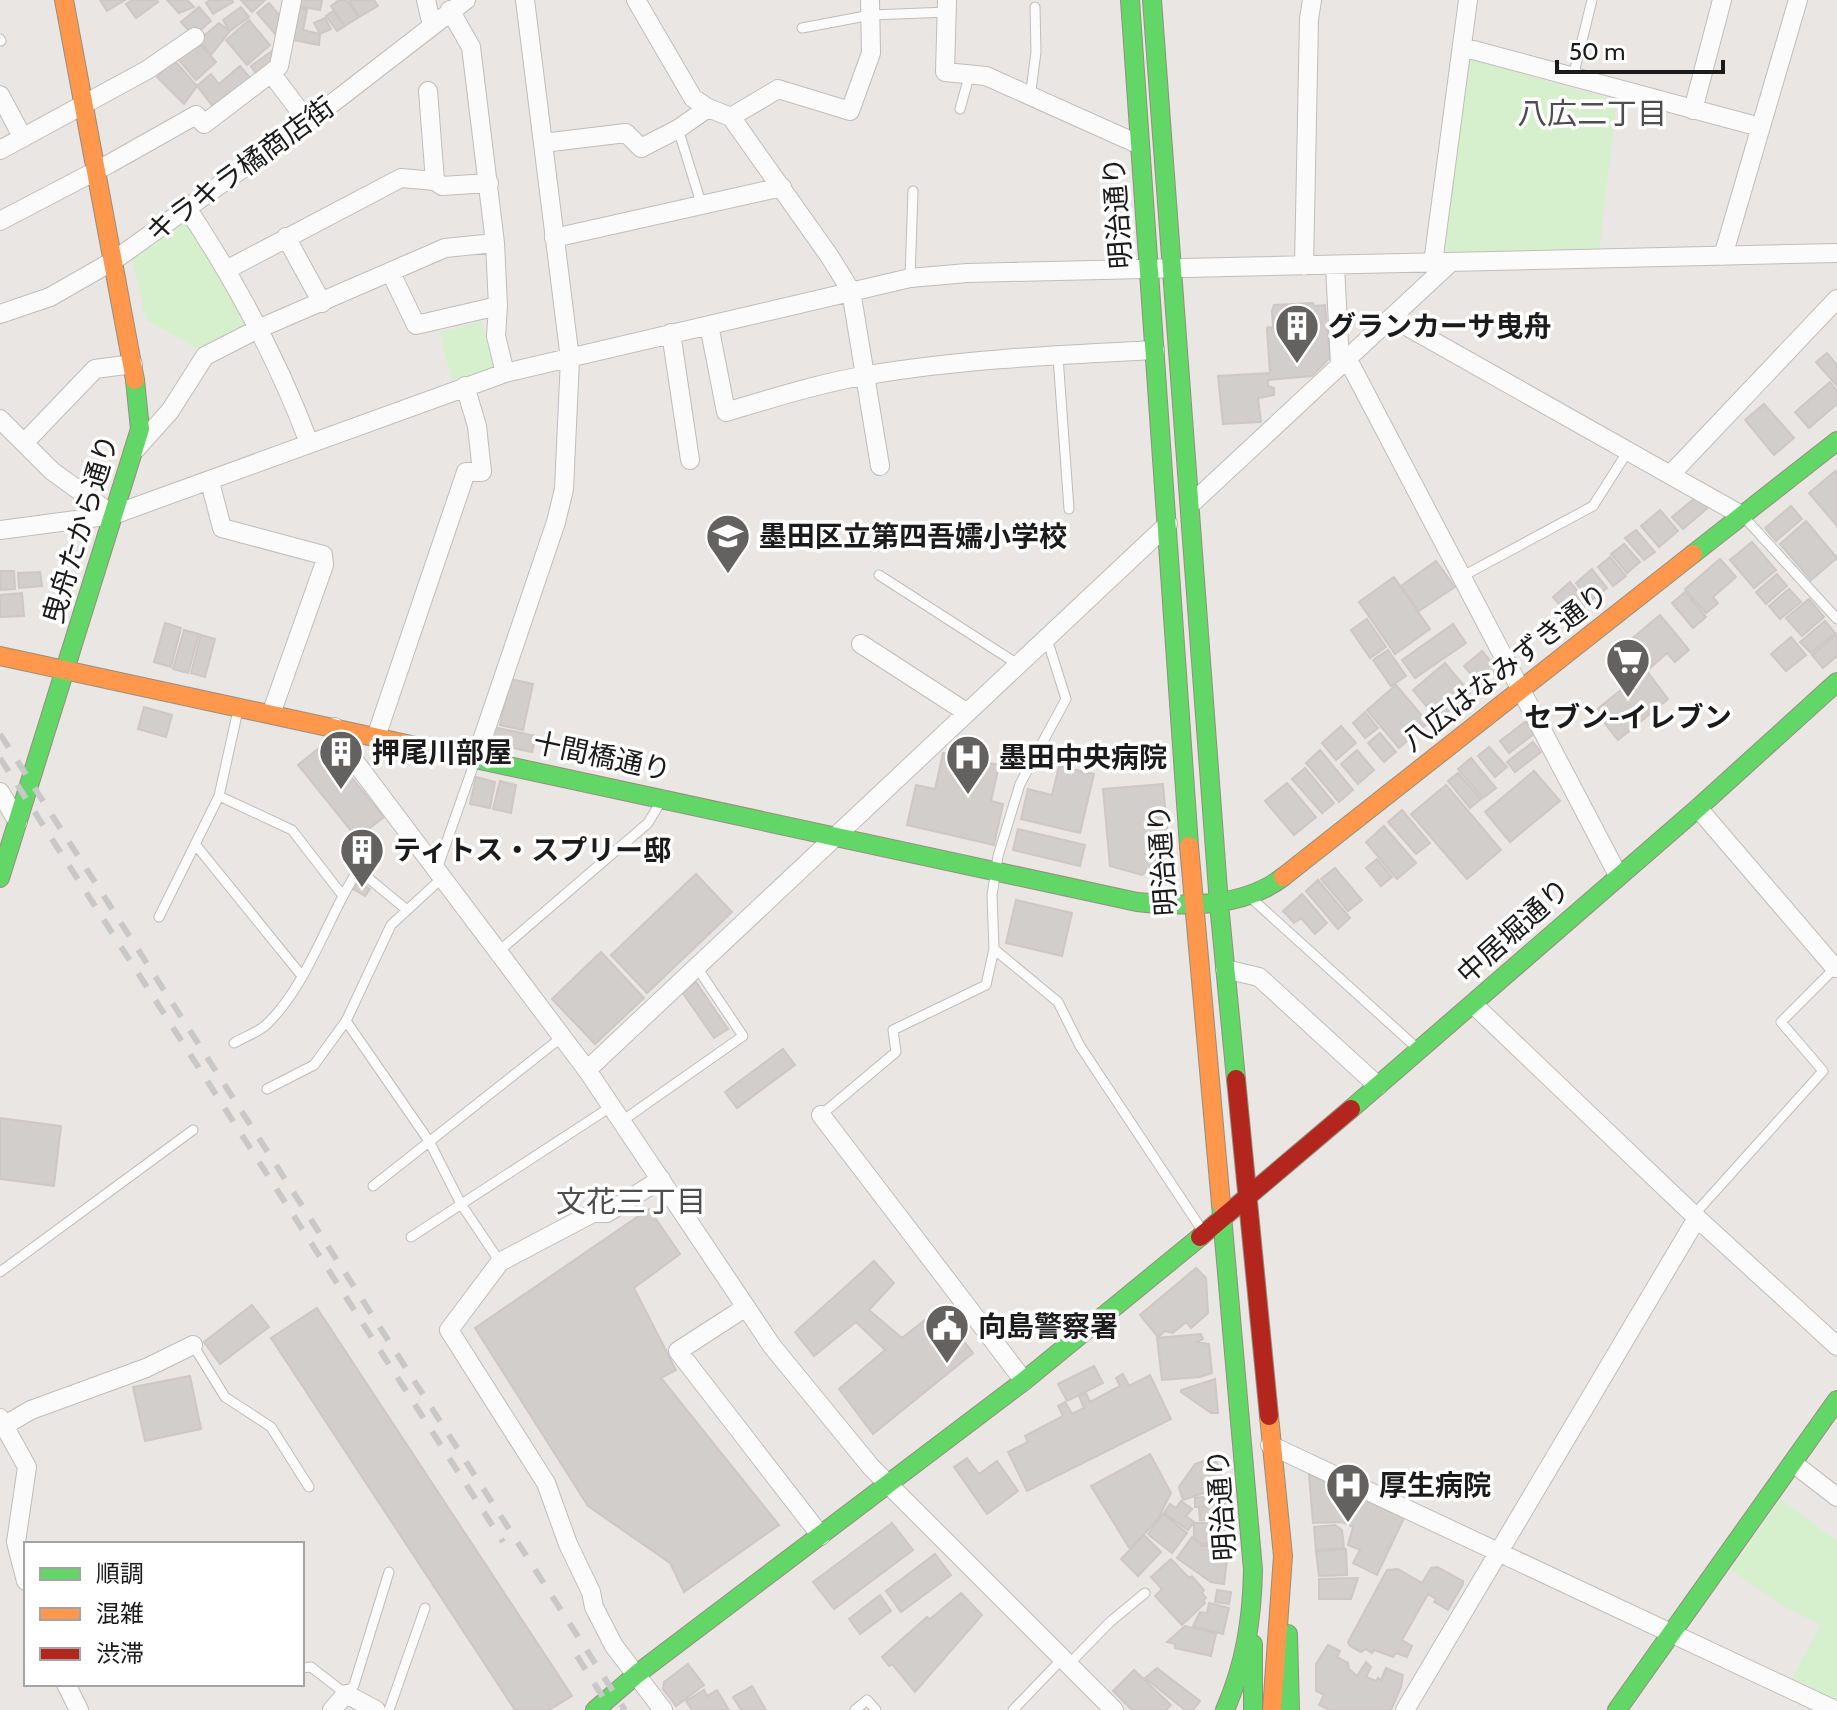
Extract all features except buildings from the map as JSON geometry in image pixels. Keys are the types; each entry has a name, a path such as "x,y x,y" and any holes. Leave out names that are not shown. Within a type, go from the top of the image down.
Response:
{"street":[{"name":"曳舟たから通り","path":"0,878 134,451 141,417 64,0"},
{"path":"0,221 196,115 204,124 279,66 292,0"},
{"path":"426,0 432,26"},
{"path":"476,758 556,522 564,489 570,359 525,0"},
{"path":"636,0 693,98 731,117 851,291 880,466"},
{"name":"明治通り","path":"1130,0 1193,907 1253,1548 1253,1618 1238,1681 1225,1710"},
{"name":"明治通り","path":"1152,0 1219,904 1283,1556 1272,1710"},
{"path":"1304,266 1309,19 1312,0"},
{"path":"1190,505 1392,318 1442,263 1468,0"},
{"path":"1693,110 1722,0"},
{"path":"1723,256 1798,0"},
{"path":"458,5 471,47 489,183 498,306 496,336 505,373"},
{"name":"キラキラ橘商店街","path":"0,314 50,297 113,261 308,122 458,5"},
{"path":"948,6 945,72 986,76 1140,145"},
{"path":"731,117 778,89 850,111 871,53 871,7"},
{"path":"0,150 147,70 195,37"},
{"path":"1462,47 1760,127"},
{"path":"271,73 308,122"},
{"path":"428,91 435,181"},
{"path":"0,95 23,138"},
{"path":"543,143 626,133 641,148 678,129 708,108"},
{"path":"228,269 401,178 435,181 442,186 489,183"},
{"path":"554,238 782,187"},
{"path":"187,208 228,269 290,392 309,443"},
{"path":"286,237 322,303"},
{"path":"134,451 170,411 205,356 258,329 445,248 495,243"},
{"path":"0,530 113,515 505,373 910,278 967,273 1837,253"},
{"path":"1335,266 1343,361 1522,690 1618,875"},
{"path":"391,273 416,325 498,306"},
{"path":"1671,474 1837,299"},
{"path":"1392,318 1743,516"},
{"path":"709,325 726,412 811,387 866,375 932,366 1155,350"},
{"path":"671,333 690,460"},
{"path":"24,443 95,369 133,364"},
{"path":"376,737 466,472 482,472 477,426 465,386"},
{"path":"0,419 52,471 113,515"},
{"name":"八広はなみずき通り","path":"1193,907 1219,904 1274,884 1837,441"},
{"path":"210,482 222,528 323,555 324,565 271,714"},
{"path":"587,1070 1168,524"},
{"path":"861,644 966,712"},
{"name":"十間橋通り","path":"0,656 1137,902 1193,907"},
{"name":"中居堀通り","path":"595,1710 637,1674 1024,1381 1204,1234 1698,808 1837,682"},
{"path":"335,727 341,743 587,1070 772,1346 871,1467 1114,1710"},
{"path":"0,792 18,822"},
{"path":"1698,808 1835,968"},
{"path":"1225,969 1259,977 1378,1086"},
{"path":"1473,1004 1697,1218 1837,1346"},
{"path":"821,1115 1024,1381"},
{"path":"661,1179 607,1213 593,1213 500,1262 449,1330 546,1483 568,1544 591,1592 594,1607 614,1646 663,1710"},
{"path":"1405,1710 1697,1218"},
{"path":"746,1307 678,1351 821,1536"},
{"path":"24,1573 16,1542 27,1467 3,1422 146,1368 193,1345"},
{"path":"1617,1710 1837,1400"},
{"path":"1270,1445 1835,1710"},
{"path":"1793,1463 1837,1497"},
{"path":"1283,1556 1290,1710"},
{"path":"1253,1618 1253,1710"},
{"path":"67,1686 79,1710"},
{"path":"332,1710 346,1694 376,1710"}],"lane":[{"path":"1573,77 1592,0"},
{"path":"802,28 871,7 948,6"},
{"path":"1030,98 1036,52 1035,7"},
{"path":"960,109 970,73"},
{"path":"678,129 702,206"},
{"path":"910,278 913,191"},
{"path":"1058,357 1069,509"},
{"path":"1461,577 1593,506 1628,451"},
{"path":"1743,516 1837,619"},
{"path":"879,575 1019,665"},
{"path":"821,1115 896,1052 893,1030 986,985 994,949 992,895 995,872 1020,784 1066,699 1047,639"},
{"path":"159,917 219,796 239,707"},
{"path":"267,1089 314,1065 346,1021 391,925 439,875 476,758"},
{"path":"219,796 292,830 343,896"},
{"path":"498,952 648,823 662,797"},
{"path":"195,844 302,976"},
{"path":"234,1043 266,1026 302,976 353,878 362,873 407,910"},
{"path":"1249,895 1420,1050"},
{"path":"994,949 1058,1002 1080,1046 1204,1234"},
{"path":"411,1237 743,1036 696,966"},
{"path":"1697,1218 1700,1208 1823,1071 1781,1022 1835,968"},
{"path":"346,1021 429,1141 461,1204 500,1262"},
{"path":"373,1186 562,1037"},
{"path":"0,1272 193,1130"},
{"path":"193,1345 225,1397 271,1427 309,1487"},
{"path":"304,1668 311,1667 346,1694 354,1685 389,1572"},
{"path":"1013,1710 1145,1593"},
{"path":"389,1710 425,1608"},
{"path":"855,1710 867,1700 876,1710"}],"green space":[{"path":"1466,58 1617,101 1599,249 1445,252"},
{"path":"182,222 190,224 249,322 243,331 202,351 146,320 132,258"},
{"path":"482,322 494,368 452,380 439,332"},
{"path":"1781,1499 1837,1541 1837,1701 1790,1681 1821,1625 1787,1608 1731,1570"}],"railway":[{"path":"0,734 625,1710"},
{"path":"0,758 503,1542"},
{"path":"577,1656 611,1710"}],"traffic: fast":[{"path":"1130,0 1189,846"},
{"path":"1152,0 1219,904 1236,1079"},
{"path":"0,878 140,429 135,380"},
{"path":"1693,554 1837,441"},
{"path":"1351,1109 1698,808 1837,682"},
{"path":"471,758 1137,902 1174,905 1232,900 1250,895 1283,877"},
{"path":"1221,1204 1253,1570 1246,1642 1225,1710"},
{"path":"595,1710 637,1674 1024,1381 1200,1237"},
{"path":"1617,1710 1837,1400"},
{"path":"1288,1634 1290,1710"},
{"path":"1253,1644 1253,1710"}],"traffic: slow":[{"path":"64,0 135,380"},
{"path":"1283,877 1693,554"},
{"path":"0,656 471,758"},
{"path":"1189,846 1221,1204"},
{"path":"1269,1416 1283,1556 1272,1710"}],"traffic: jam":[{"path":"1236,1079 1269,1416"},
{"path":"1200,1237 1351,1109"}],"place":[{"name":"グランカーサ曳舟","path":"1297,365"},
{"name":"墨田区立第四吾嬬小学校","path":"728,575"},
{"name":"セブン-イレブン","path":"1628,699"},
{"name":"押尾川部屋","path":"341,791"},
{"name":"墨田中央病院","path":"968,796"},
{"name":"ティトス・スプリー邸","path":"362,889"},
{"name":"向島警察署","path":"947,1365"},
{"name":"厚生病院","path":"1348,1524"}],"district":[{"name":"八広二丁目","path":"1592,113"},
{"name":"文花三丁目","path":"631,1201"}]}
